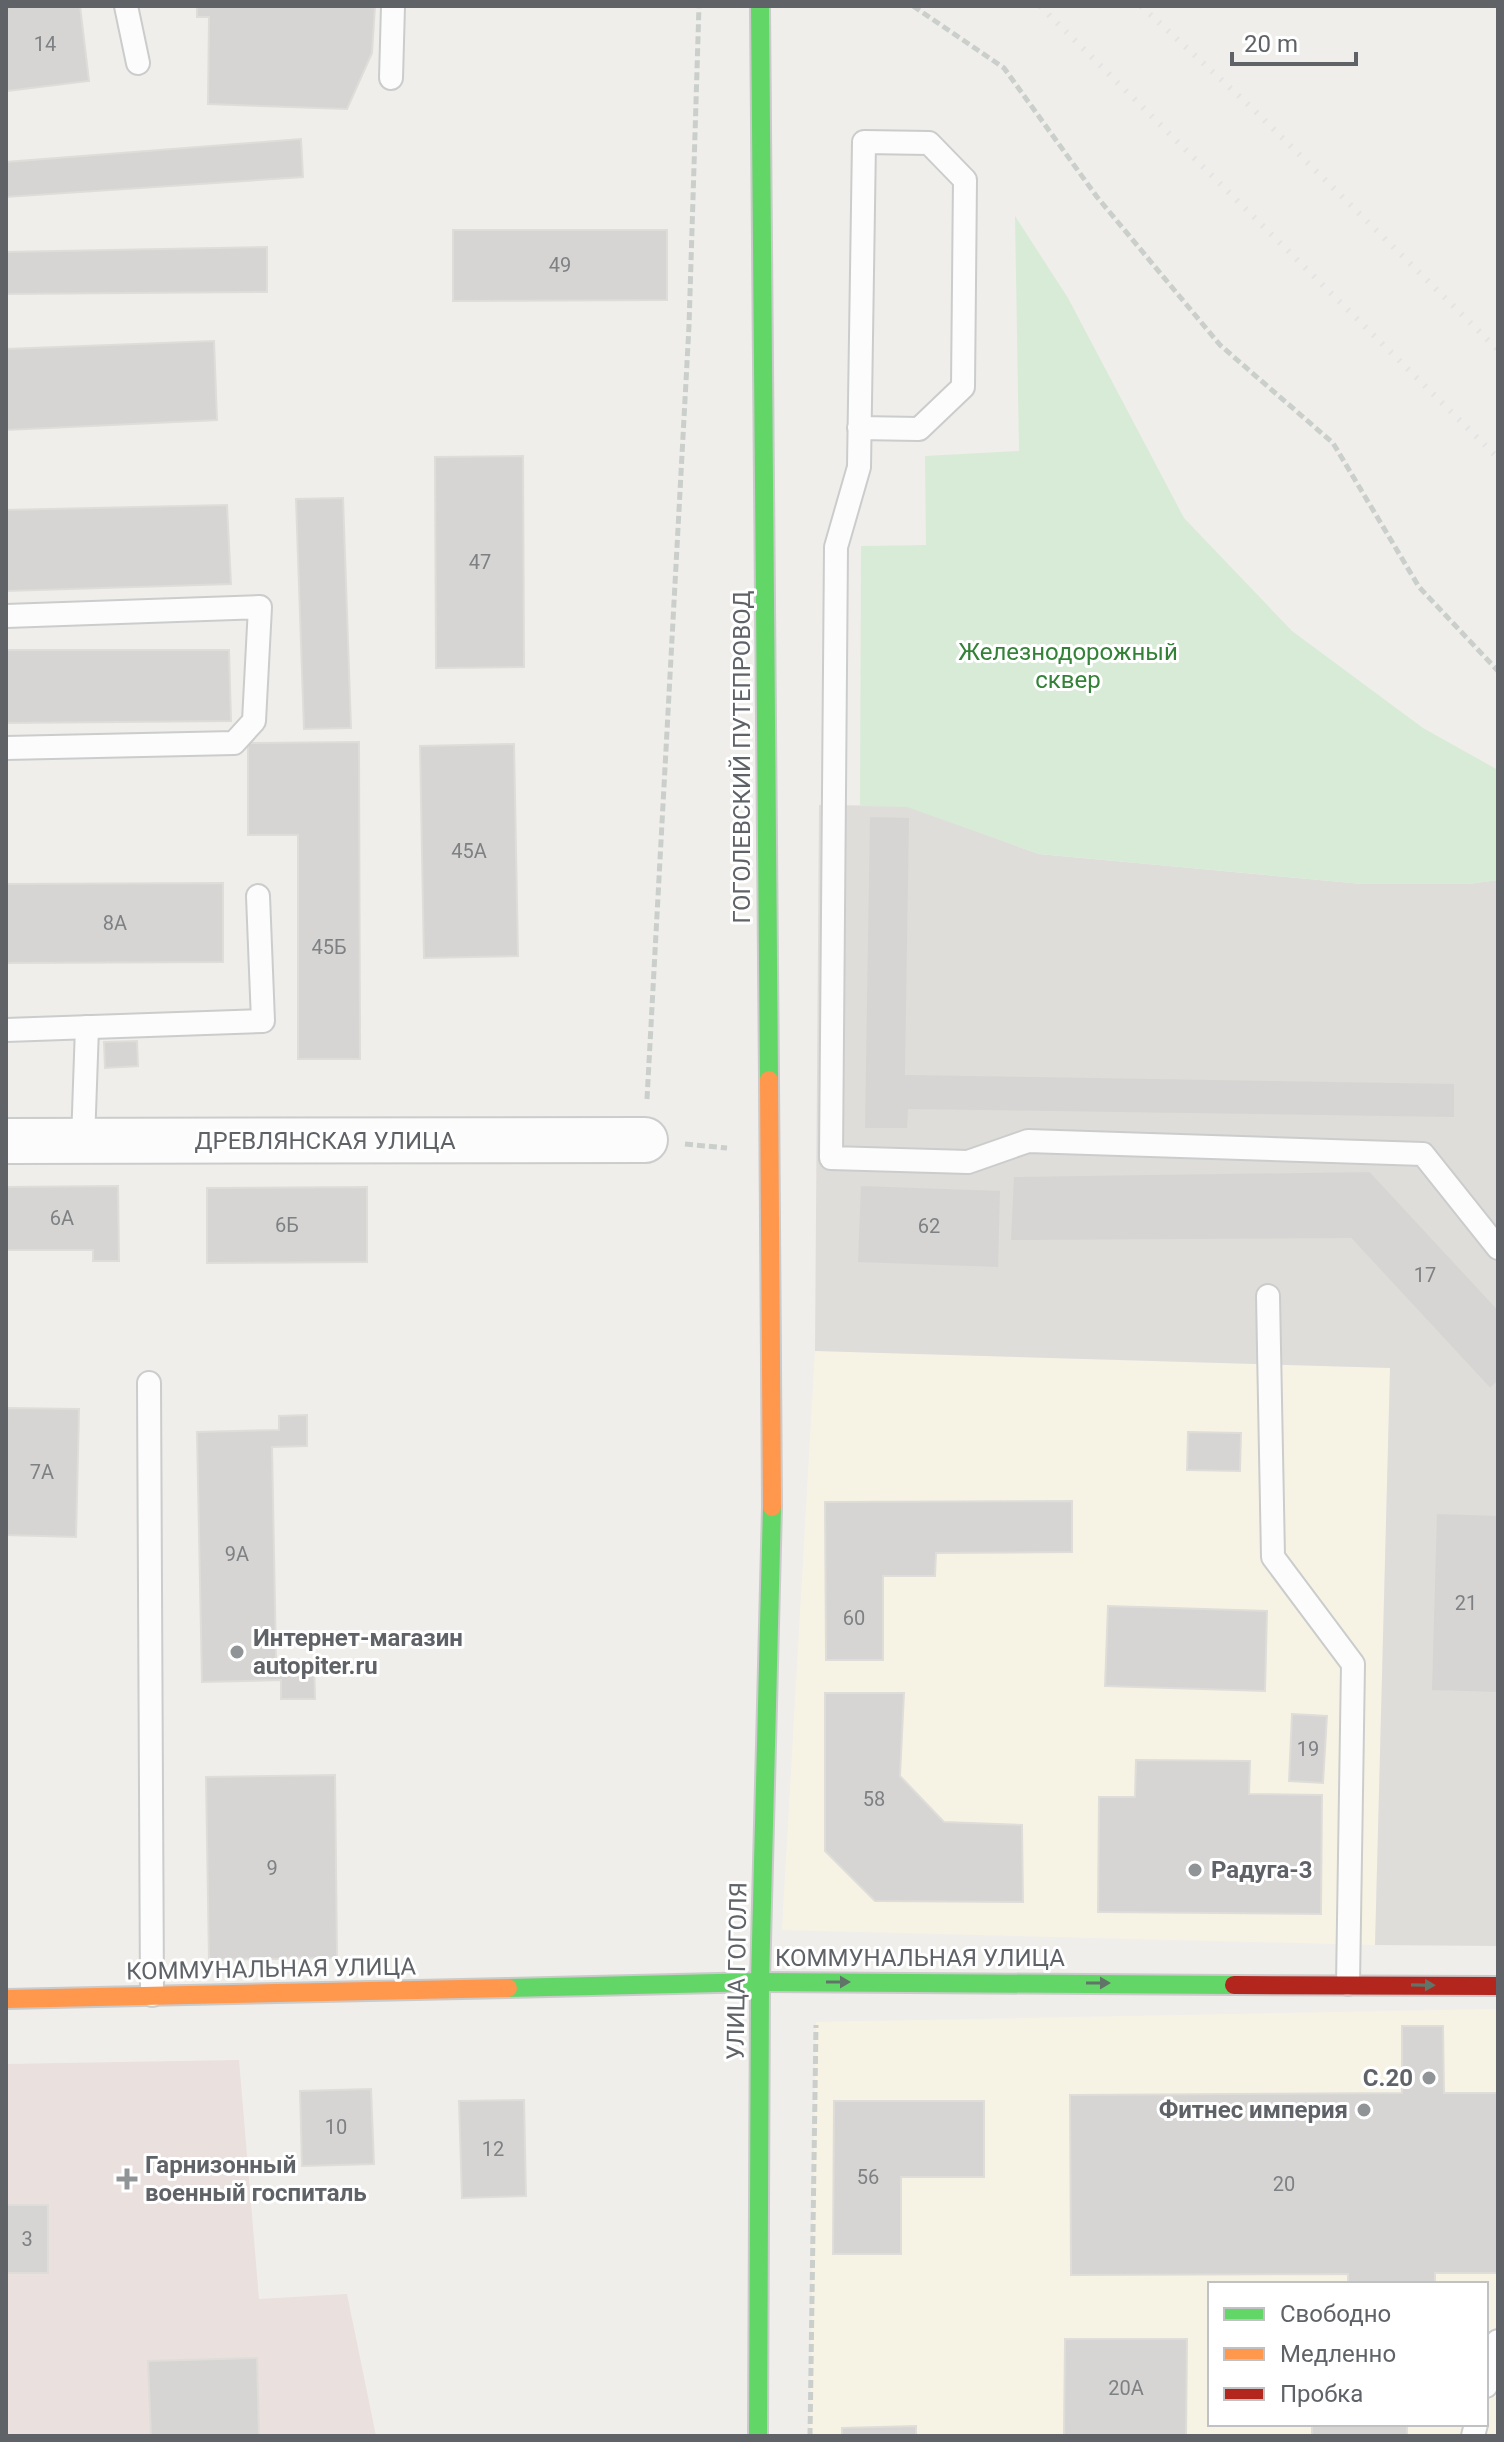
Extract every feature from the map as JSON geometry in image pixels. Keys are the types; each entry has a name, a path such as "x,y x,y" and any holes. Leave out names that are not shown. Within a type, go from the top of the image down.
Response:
{"main road":[{"name":"ГОГОЛЕВСКИЙ ПУТЕПРОВОД","path":"760,6 772,1507"},
{"name":"УЛИЦА ГОГОЛЯ","path":"758,2436 760,1982 772,1507"},
{"name":"КОММУНАЛЬНАЯ УЛИЦА","path":"6,1999 760,1982 1498,1986"}],"street":[{"name":"ДРЕВЛЯНСКАЯ УЛИЦА","path":"6,1141 645,1140"}],"lane":[{"path":"126,6 138,63"},
{"path":"391,78 393,6"},
{"path":"859,428 919,429 963,387 965,180 929,143 864,142 859,428 859,467 836,547 831,1158 968,1162 1028,1141 1423,1154 1498,1248"},
{"path":"6,616 260,607 254,721 234,743 6,748"},
{"path":"6,1030 263,1021 258,896"},
{"path":"83,1141 87,1027"},
{"path":"1268,1296 1273,1557 1353,1664 1348,1984"},
{"path":"149,1383 152,1995"},
{"path":"1488,2378 1498,2341"}],"path":[{"path":"645,1140 689,326 699,6"},
{"path":"913,6 1004,68 1097,197 1220,345 1333,443 1419,587 1498,671"},
{"path":"810,2436 816,2022"}],"shaded area":[{"path":"819,805 907,806 1039,854 1363,884 1468,884 1498,880 1498,1946 1375,1945 1390,1368 815,1351"},
{"path":"815,1351 1390,1368 1375,1945 782,1930"},
{"path":"1498,2009 1498,2436 810,2436 816,2022"},
{"name":"Гарнизонный военный госпиталь","path":"239,2060 259,2299 347,2294 376,2436 6,2436 6,2064"}],"green space":[{"name":"Железнодорожный сквер","path":"1015,216 1068,298 1184,518 1292,631 1423,728 1498,770 1498,880 1468,884 1363,884 1039,854 907,807 860,806 861,546 926,545 925,456 1019,451"}],"building":[{"path":"6,6 80,6 89,81 6,91"},
{"path":"197,6 375,6 372,53 347,109 208,104 209,17 197,17"},
{"path":"301,139 303,177 6,197 6,162"},
{"path":"453,230 667,230 667,300 453,301"},
{"path":"267,247 267,292 6,294 6,252"},
{"path":"214,341 217,420 6,430 6,349"},
{"path":"523,456 524,667 436,668 435,457"},
{"path":"343,498 351,728 304,729 296,499"},
{"path":"227,505 231,584 6,591 6,510"},
{"path":"6,650 229,650 231,721 6,723"},
{"path":"359,742 360,1059 298,1059 298,835 248,835 248,743"},
{"path":"514,744 518,956 424,958 420,746"},
{"path":"869,816 910,817 906,1074 1455,1083 1455,1118 909,1110 908,1129 864,1129"},
{"path":"223,883 223,962 6,963 6,884"},
{"path":"137,1041 138,1066 105,1068 104,1042"},
{"path":"1370,1171 1498,1309 1498,1382 1490,1389 1351,1239 1010,1241 1013,1176"},
{"path":"860,1185 1001,1190 999,1268 857,1263"},
{"path":"118,1186 119,1261 93,1261 93,1250 6,1250 6,1187"},
{"path":"367,1187 367,1262 207,1263 207,1188"},
{"path":"6,1408 79,1409 76,1537 6,1535"},
{"path":"307,1415 307,1446 272,1447 276,1661 314,1661 315,1699 281,1699 281,1680 202,1682 197,1432 279,1430 279,1416"},
{"path":"1188,1432 1241,1433 1240,1471 1187,1470"},
{"path":"1072,1501 1072,1552 936,1553 935,1576 883,1576 883,1660 826,1660 825,1502"},
{"path":"1436,1513 1498,1515 1498,1693 1431,1691"},
{"path":"1108,1606 1267,1611 1265,1691 1105,1686"},
{"path":"825,1693 904,1693 900,1776 944,1822 1022,1825 1023,1902 875,1901 825,1851"},
{"path":"1292,1714 1327,1716 1323,1783 1289,1781"},
{"path":"1136,1760 1250,1761 1249,1794 1322,1795 1321,1914 1098,1912 1099,1797 1135,1797"},
{"path":"335,1775 337,1958 209,1960 206,1777"},
{"path":"1402,2026 1443,2026 1444,2093 1498,2093 1498,2273 1435,2273 1435,2282 1348,2282 1348,2274 1071,2275 1070,2095 1402,2093"},
{"path":"371,2089 374,2164 302,2166 300,2091"},
{"path":"524,2100 526,2196 462,2198 459,2101"},
{"path":"834,2101 984,2101 984,2177 901,2177 901,2254 833,2254"},
{"path":"6,2205 48,2205 48,2273 6,2273"},
{"path":"1065,2339 1187,2339 1186,2436 1064,2436"},
{"path":"257,2358 259,2436 151,2436 148,2361"},
{"path":"916,2426 916,2436 842,2436 842,2428"},
{"path":"1312,2426 1407,2426 1407,2436 1312,2436"}],"railway":[{"path":"1040,6 1498,458"},
{"path":"1141,6 1251,107 1498,350"}],"traffic: fast":[{"path":"760,6 769,1080"},
{"path":"758,2436 760,1982 772,1507"},
{"path":"508,1988 760,1982 1234,1985"}],"traffic: slow":[{"path":"769,1080 772,1507"},
{"path":"6,1999 508,1988"}],"traffic: jam":[{"path":"1234,1985 1498,1986"}],"place":[{"name":"Интернет-магазин autopiter.ru","path":"237,1652"},
{"name":"Радуга-3","path":"1195,1870"},
{"name":"C.20","path":"1429,2078"},
{"name":"Фитнес империя","path":"1364,2110"},
{"name":"Гарнизонный военный госпиталь","path":"127,2179"}]}
